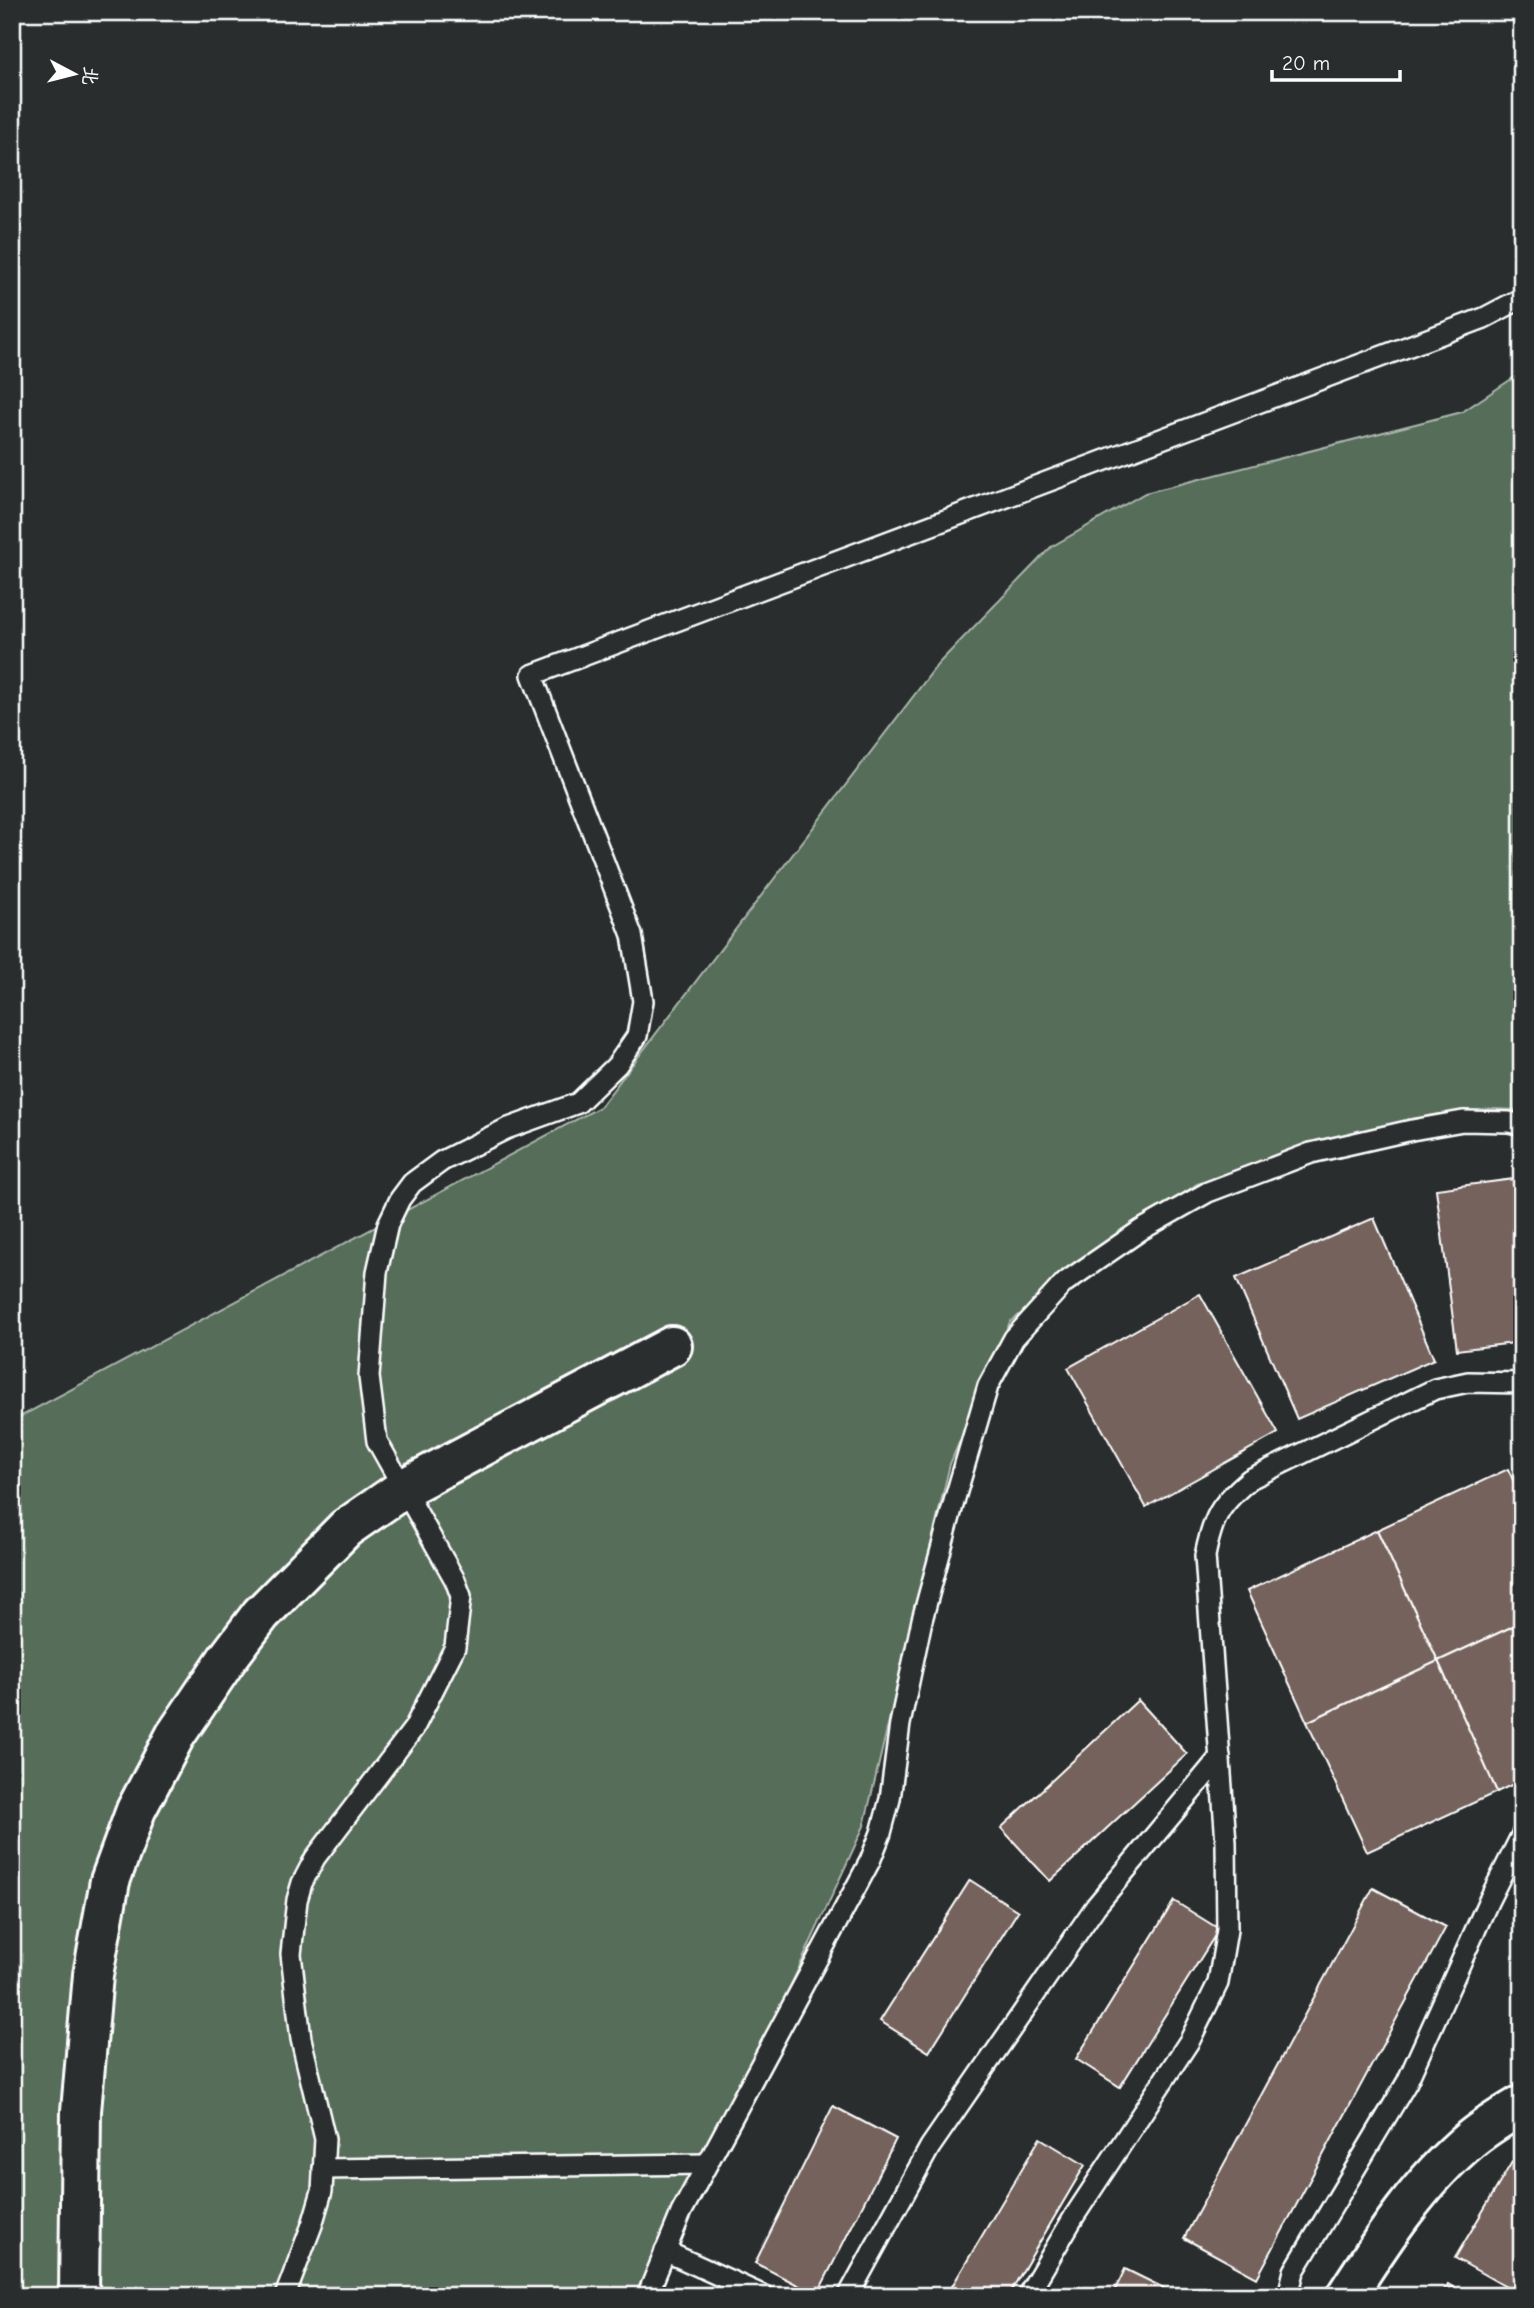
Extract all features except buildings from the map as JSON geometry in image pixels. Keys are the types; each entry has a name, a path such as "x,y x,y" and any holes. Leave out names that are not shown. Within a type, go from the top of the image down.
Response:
{"street":[{"path":"79,2296 81,2111 93,1975 110,1881 136,1810 175,1736 261,1614 346,1528 404,1488 672,1346"},
{"path":"1346,2296 1384,2237 1431,2179 1472,2138 1522,2105"}],"lane":[{"path":"285,2296 322,2192 325,2139 301,2039 291,1954 302,1883 316,1858 414,1728 455,1647 458,1630 461,1596 456,1580 377,1441 369,1377 377,1272 388,1224 400,1199 412,1183 442,1161 506,1129 578,1103 617,1065 636,1037 643,1001 632,935 532,676 1484,318 1522,298"},
{"path":"647,2296 681,2213 870,1861 881,1833 890,1799 900,1724 922,1620 988,1386 1014,1338 1064,1283 1141,1230 1208,1192 1311,1153 1412,1130 1463,1121 1522,1125"},
{"path":"1027,2296 1075,2215 1190,2040 1218,1983 1227,1930 1226,1842 1205,1556 1211,1527 1227,1498 1250,1479 1435,1389 1468,1382 1522,1383"},
{"path":"848,2296 930,2147 1096,1906 1220,1756"},
{"path":"1288,2296 1294,2271 1407,2082 1488,1902 1522,1834"},
{"path":"323,2169 707,2164"},
{"path":"665,2250 764,2296"}],"green space":[{"path":"1522,372 1522,1110 1488,1109 1197,1184 1010,1322 950,1464 864,1826 648,2296 12,2296 12,1421 600,1107 938,664 1051,547 1145,493 1462,412"}]}
